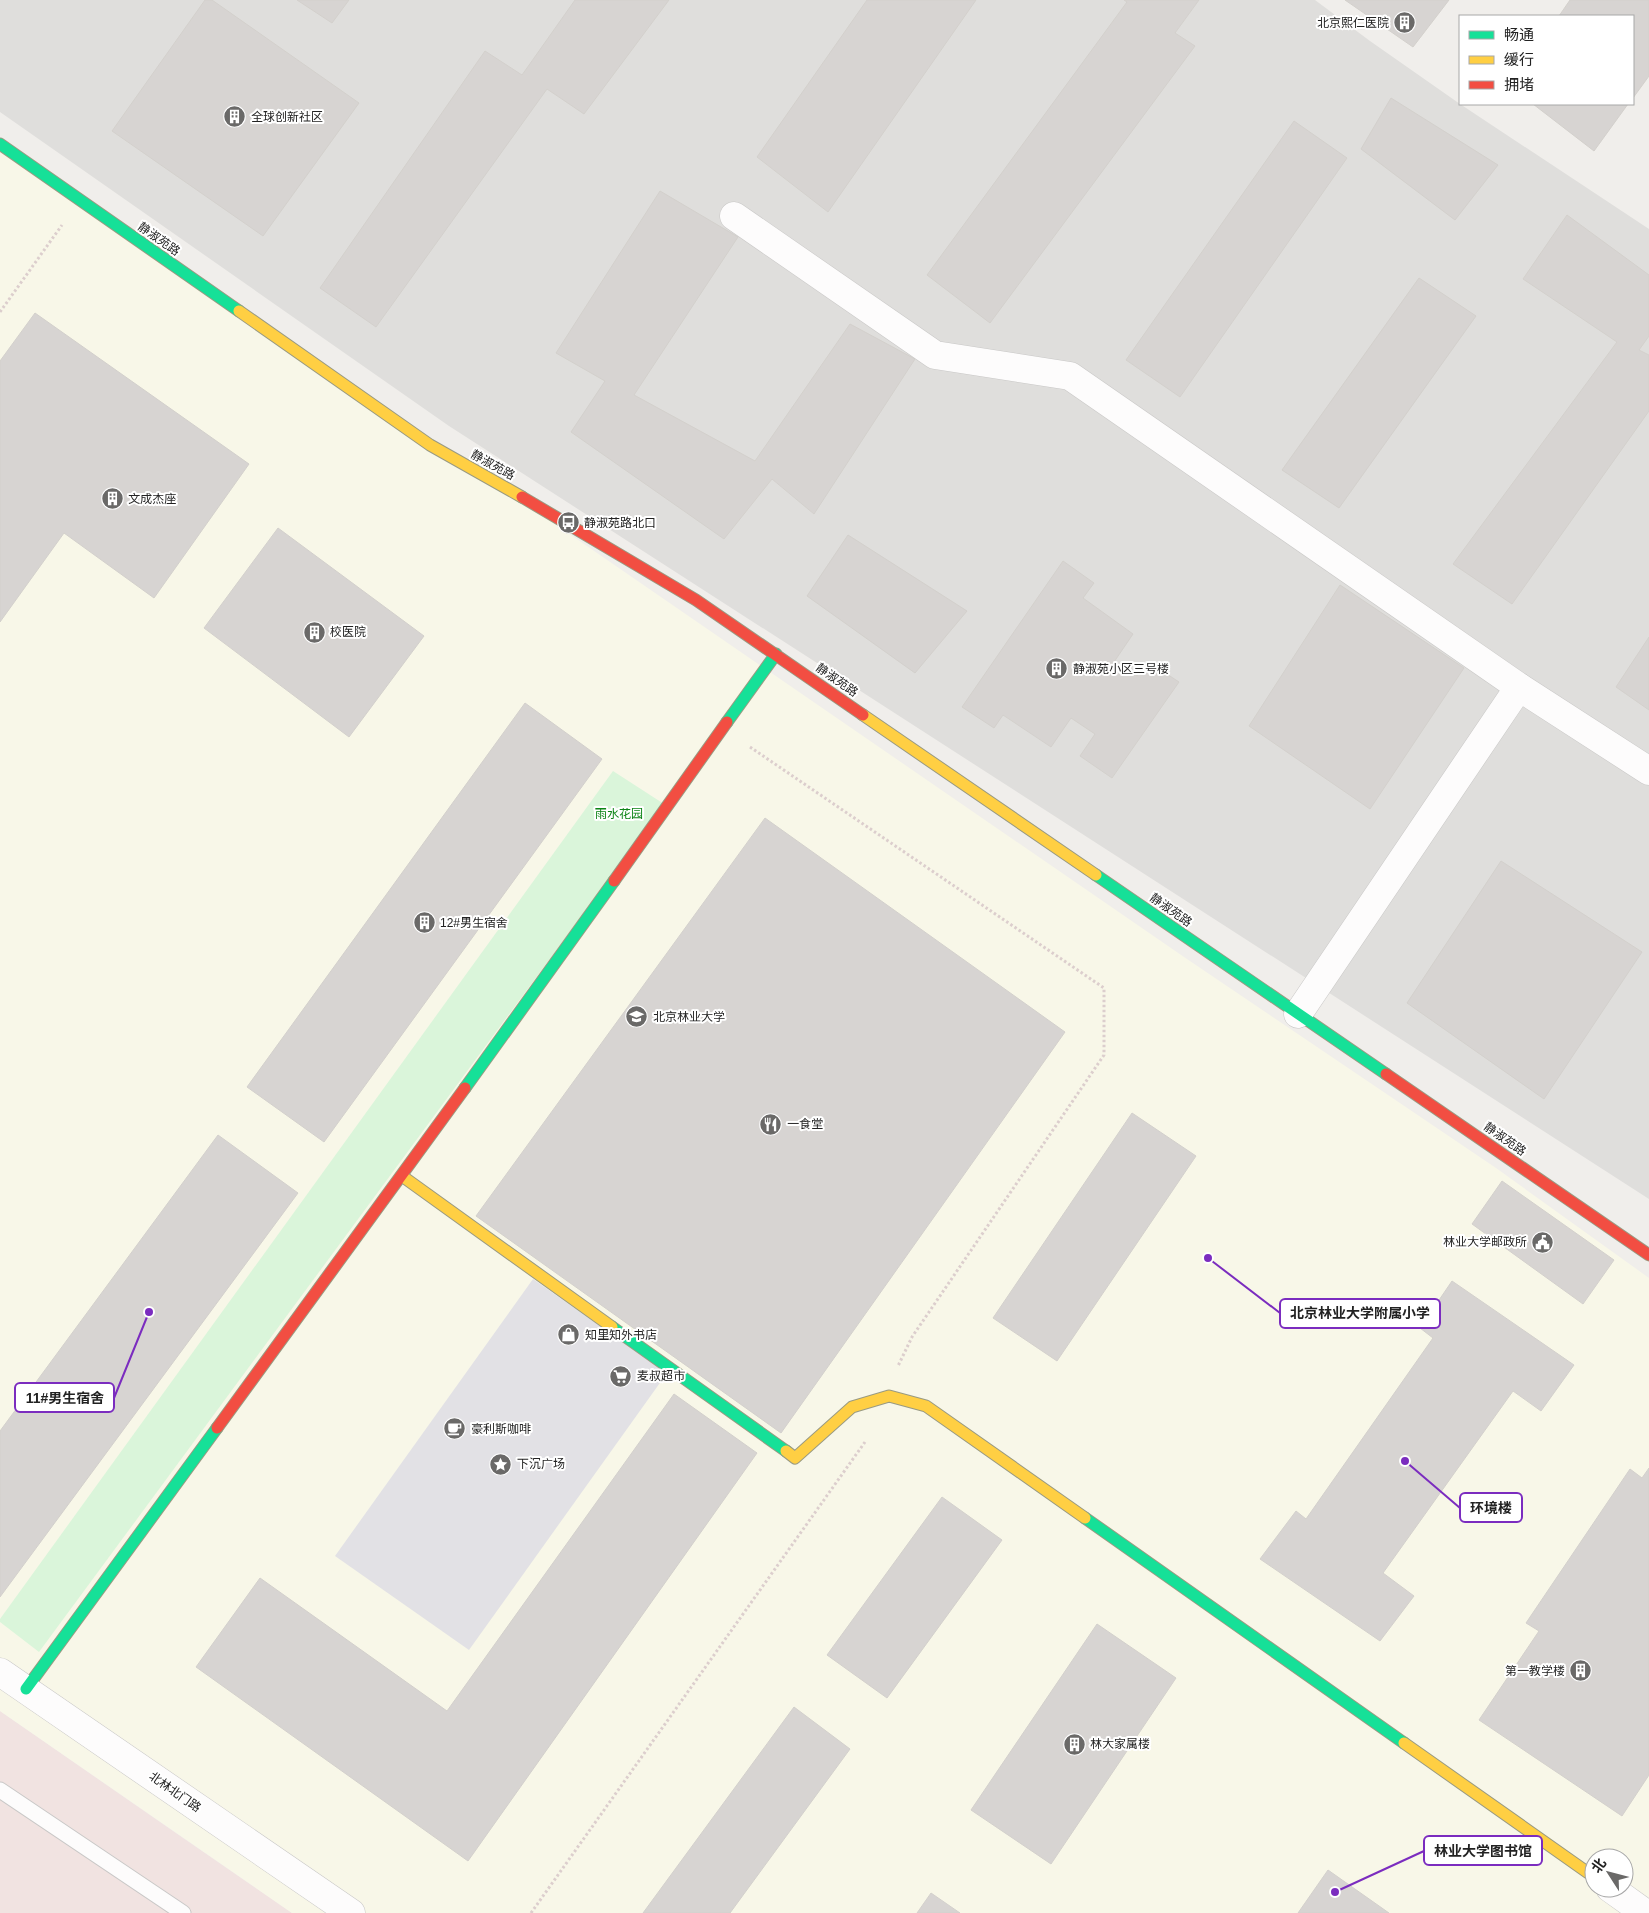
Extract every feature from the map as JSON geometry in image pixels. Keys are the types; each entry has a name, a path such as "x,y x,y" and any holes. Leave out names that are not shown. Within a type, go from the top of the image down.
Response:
{"street":[{"name":"静淑苑路","path":"0,144 430,445 568,523 696,600 1649,1255"},
{"path":"734,216 935,355 1070,376 1520,687 1649,771"},
{"path":"26,1689 402,1176 721,728 776,654"},
{"path":"1298,1014 1520,687"},
{"path":"402,1176 795,1458 852,1407 890,1396 926,1406 1584,1870"},
{"name":"北林北门路","path":"0,1672 351,1913"},
{"path":"1624,1898 1645,1913"}],"lane":[{"path":"0,1790 183,1913"}],"path":[{"path":"0,312 80,200"},
{"path":"531,1913 878,1423 890,1396 898,1366 912,1337 1104,1055 1104,988 721,728"}],"shaded area":[{"path":"0,0 1315,0 1459,105 1649,229 1649,1199 449,426 0,112"},
{"name":"北京林业大学","path":"0,142 1184,957 1496,1168 1649,1278 1649,1913 292,1913 0,1711"},
{"name":"下沉广场","path":"533,1279 667,1373 469,1650 335,1556"},
{"path":"0,1711 173,1831 292,1913 0,1913"}],"green space":[{"name":"雨水花园","path":"613,771 664,804 39,1652 0,1622 0,1619"}],"building":[{"name":"全球创新社区","path":"205,0 212,0 359,103 263,236 112,131"},
{"path":"297,0 349,0 332,23"},
{"path":"575,0 669,0 584,114 547,89 376,327 320,288 485,51 522,75"},
{"path":"867,0 976,0 828,212 757,157"},
{"path":"1124,0 1199,0 1175,33 1195,46 990,323 927,275 1127,2"},
{"name":"北京熙仁医院","path":"1345,0 1449,0 1413,47"},
{"path":"1570,0 1649,0 1649,76 1634,97 1634,15 1560,15"},
{"path":"1391,98 1498,165 1455,220 1361,149"},
{"path":"1534,105 1627,105 1594,151"},
{"path":"1294,121 1347,158 1180,397 1126,360"},
{"path":"660,191 738,237 634,395 755,461 850,324 915,359 814,514 772,479 724,539 571,432 605,381 556,353"},
{"path":"1567,215 1649,275 1649,336 1639,350 1649,355 1649,411 1512,604 1453,564 1617,342 1523,279"},
{"path":"1419,278 1476,316 1339,508 1282,470"},
{"name":"文成杰座","path":"35,313 249,464 154,598 64,533 0,622 0,361"},
{"name":"校医院","path":"278,528 424,636 349,737 204,628"},
{"path":"848,535 967,611 915,673 807,596"},
{"name":"静淑苑小区三号楼","path":"1063,561 1094,583 1083,598 1133,634 1114,662 1137,676 1147,661 1179,682 1112,778 1080,756 1095,734 1071,718 1051,747 1003,715 994,728 962,707"},
{"path":"1340,585 1464,668 1370,809 1249,726"},
{"path":"1649,637 1649,710 1616,687"},
{"name":"12#男生宿舍","path":"525,703 602,759 324,1142 247,1087"},
{"name":"一食堂","path":"765,818 1065,1032 781,1433 476,1216"},
{"path":"1501,861 1642,952 1544,1099 1407,1003"},
{"path":"1132,1113 1196,1156 1057,1361 993,1318"},
{"path":"218,1135 298,1193 0,1597 0,1431"},
{"name":"林业大学邮政所","path":"1502,1181 1614,1260 1583,1304 1472,1224"},
{"path":"1452,1281 1574,1365 1541,1411 1513,1391 1383,1573 1414,1596 1380,1641 1260,1559 1296,1511 1306,1519 1433,1338 1420,1328"},
{"path":"674,1394 757,1453 468,1861 196,1667 260,1578 447,1711"},
{"name":"第一教学楼","path":"1649,1468 1649,1775 1622,1816 1479,1720 1539,1631 1526,1623 1630,1469 1642,1478"},
{"path":"942,1497 1002,1540 887,1698 827,1655"},
{"name":"林大家属楼","path":"1097,1624 1176,1678 1051,1864 971,1810"},
{"path":"794,1707 850,1749 730,1913 643,1913"},
{"path":"1328,1870 1389,1913 1298,1913"},
{"path":"931,1893 960,1913 917,1913"}],"traffic: fast":[{"path":"0,144 239,311"},
{"path":"727,722 776,654"},
{"path":"1096,875 1386,1074"},
{"path":"465,1088 614,881"},
{"path":"612,1327 786,1451"},
{"path":"26,1689 217,1428"},
{"path":"1085,1518 1404,1743"}],"traffic: slow":[{"path":"239,311 430,445 522,497"},
{"path":"863,715 1096,875"},
{"path":"402,1176 612,1327"},
{"path":"786,1451 795,1458 852,1407 889,1396 926,1406 1085,1518"},
{"path":"1404,1743 1584,1870"}],"traffic: jam":[{"path":"522,497 696,600 863,715"},
{"path":"614,881 727,722"},
{"path":"1386,1074 1649,1255"},
{"path":"217,1428 465,1088"}],"place":[{"name":"北京熙仁医院","path":"1405,23"},
{"name":"全球创新社区","path":"235,117"},
{"name":"文成杰座","path":"112,499"},
{"name":"静淑苑路北口","path":"568,523"},
{"name":"校医院","path":"314,632"},
{"name":"静淑苑小区三号楼","path":"1057,669"},
{"name":"12#男生宿舍","path":"424,923"},
{"name":"北京林业大学","path":"637,1017"},
{"name":"一食堂","path":"771,1124"},
{"name":"林业大学邮政所","path":"1543,1242"},
{"name":"北京林业大学附属小学","path":"1208,1258"},
{"name":"11#男生宿舍","path":"149,1312"},
{"name":"知里知外书店","path":"569,1335"},
{"name":"麦叔超市","path":"621,1376"},
{"name":"豪利斯咖啡","path":"455,1429"},
{"name":"环境楼","path":"1405,1461"},
{"name":"下沉广场","path":"501,1464"},
{"name":"第一教学楼","path":"1581,1671"},
{"name":"林大家属楼","path":"1074,1744"},
{"name":"林业大学图书馆","path":"1335,1892"}]}
